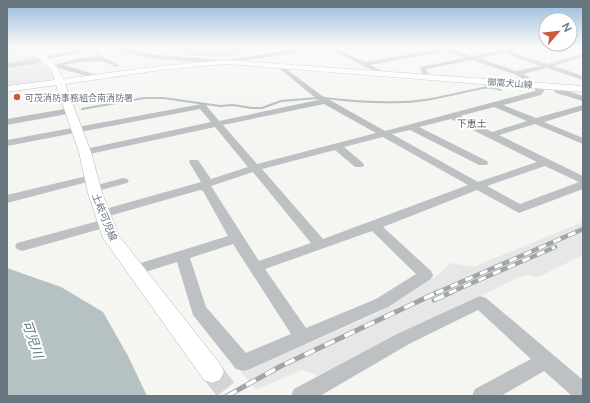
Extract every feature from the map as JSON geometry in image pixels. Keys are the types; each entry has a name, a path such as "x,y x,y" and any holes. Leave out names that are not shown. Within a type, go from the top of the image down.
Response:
{"main road":[{"name":"土岐可児線","path":"53,66 85,152 93,184 111,238 212,372"},
{"name":"御嵩犬山線","path":"7,89 187,66"},
{"name":"御嵩犬山線","path":"268,66 583,89"}],"street":[{"path":"53,66 68,68 98,77"},
{"path":"368,66 384,74"},
{"path":"416,66 426,77"},
{"path":"22,246 104,218 130,206 255,168 538,94 540,91 536,85 528,79 495,66"},
{"path":"516,73 547,66"},
{"path":"553,66 583,78"},
{"path":"281,67 322,99 519,209 583,185"},
{"path":"569,88 583,84"},
{"path":"555,87 559,91 583,99"},
{"path":"85,152 322,99"},
{"path":"496,105 582,140"},
{"path":"7,144 202,106 320,244"},
{"path":"491,135 583,107"},
{"path":"7,122 70,111"},
{"path":"452,116 583,180"},
{"path":"411,127 483,163"},
{"path":"337,147 359,165"},
{"path":"425,156 450,147"},
{"path":"194,162 204,184 236,238 302,336"},
{"path":"256,267 374,226 477,186 546,162"},
{"path":"7,199 93,184 123,181"},
{"path":"182,256 199,310 243,363 302,336 382,303 426,275 374,226"},
{"path":"136,270 236,238"},
{"path":"301,396 403,339 480,302 583,393"},
{"path":"482,396 546,360"}],"shaded area":[{"path":"7,66 51,66 59,82 7,89"},
{"path":"583,222 583,255 538,277 529,275 519,277 319,376 302,370 256,390 241,372 376,314 438,275 451,263 473,267"}],"water":[{"name":"可児川","path":"7,268 61,287 103,312 128,356 147,396 7,396"}],"waterway":[{"path":"482,88 487,87"},
{"path":"489,87 493,88"},
{"path":"323,98 372,102 413,101 482,88"},
{"path":"482,88 493,88"},
{"path":"493,88 501,90"},
{"path":"82,109 144,98 163,98 220,106 233,105 252,108 262,108 281,101 318,98"}],"tunnel":[{"path":"212,372 231,396"}],"railway":[{"path":"436,293 583,229"},
{"path":"449,293 555,247"},
{"path":"227,396 281,366 438,292"},
{"path":"434,300 452,292"}],"place":[{"name":"可茂消防事務組合南消防署","path":"17,97"}],"district":[{"name":"下恵土","path":"472,123"}]}
